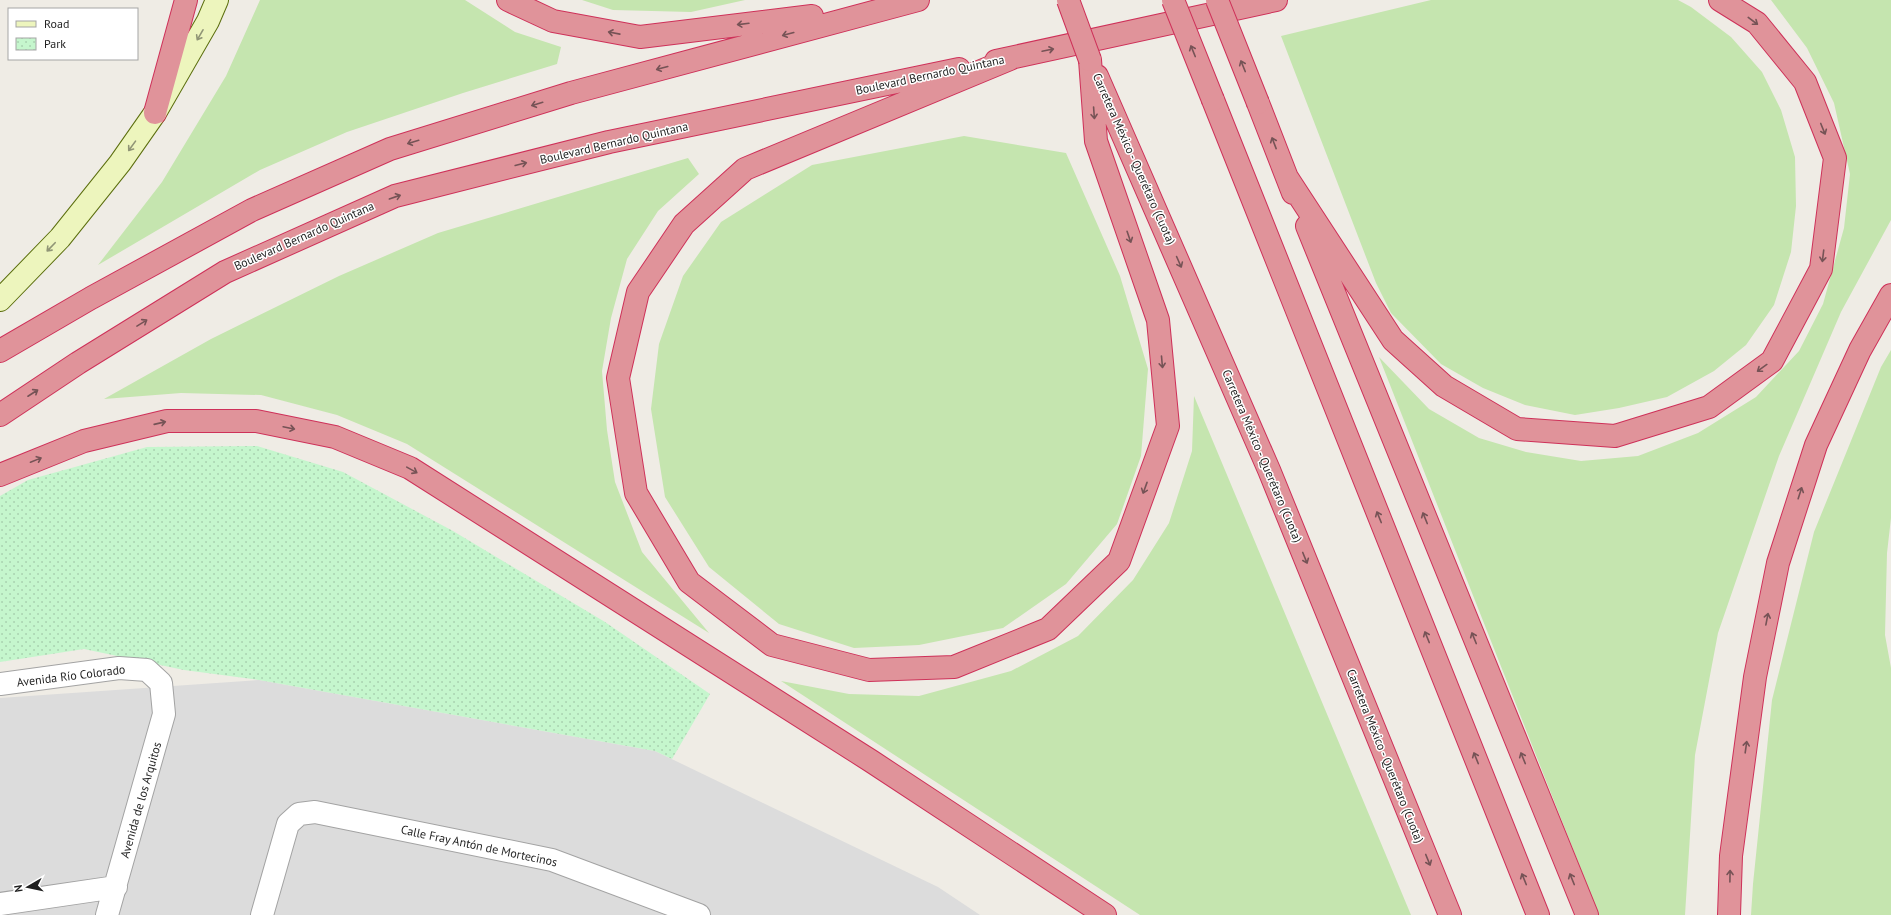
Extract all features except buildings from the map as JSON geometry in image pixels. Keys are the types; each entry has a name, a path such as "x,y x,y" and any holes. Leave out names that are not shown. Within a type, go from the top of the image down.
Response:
{"highway":[{"path":"155,113 186,0"},
{"path":"508,0 553,21 640,38 893,6"},
{"path":"0,351 91,298 252,210 390,149 571,93 918,0"},
{"name":"Carretera México - Querétaro (Cuota)","path":"1068,0 1090,60 1269,470 1450,915"},
{"path":"1173,0 1538,915"},
{"path":"1217,0 1288,179 1587,915"},
{"name":"Boulevard Bernardo Quintana","path":"0,415 78,363 225,272 395,196 609,142 1010,59 1276,0"},
{"path":"1288,179 1393,340 1444,386 1517,429 1615,436 1709,407 1772,360 1821,269 1835,158 1805,82 1756,23 1720,0"},
{"path":"1010,59 744,169 684,224 638,292 618,378 636,493 689,582 772,645 869,670 954,667 1048,629 1118,561 1168,426 1158,320 1096,141 1090,60"},
{"path":"1729,915 1731,856 1755,677 1778,563 1816,444 1860,350 1891,295"},
{"path":"0,474 84,441 167,421 256,421 335,437 410,468 871,761 1105,915"}],"street":[{"path":"0,300 60,238 120,163 155,113 208,21 217,0"},
{"name":"Avenida Río Colorado","path":"0,684 119,668 147,670 161,683"},
{"name":"Avenida de los Arquitos","path":"107,915 164,714 161,683"},
{"name":"Calle Fray Antón de Mortecinos","path":"262,915 288,824 299,814 315,812 552,860 699,915"},
{"path":"0,904 116,887"}],"shaded area":[{"path":"259,680 655,751 938,887 980,915 0,915 0,698"}],"green space":[{"path":"260,0 465,0 515,32 561,47 557,64 463,93 347,132 260,170 98,265 162,182 226,76"},
{"path":"582,0 745,0 691,12 613,10"},
{"path":"1431,0 1678,0 1691,7 1731,37 1762,72 1781,110 1795,157 1796,206 1791,252 1774,305 1746,345 1714,371 1667,397 1619,408 1575,415 1525,405 1483,388 1441,364 1391,313 1376,283 1281,36"},
{"path":"1771,0 1891,0 1891,220 1841,312 1779,456 1718,633 1695,755 1685,915 1599,915 1379,357 1429,409 1479,438 1526,452 1581,461 1638,456 1698,433 1756,397 1799,351 1823,304 1844,228 1850,174 1834,103 1807,48"},
{"path":"964,136 1066,153 1120,276 1148,369 1141,456 1117,524 1066,584 1003,628 919,645 854,648 779,624 709,567 665,497 651,409 659,344 683,276 721,222 812,165"},
{"path":"688,158 699,174 658,211 627,259 611,318 602,371 607,430 615,482 642,552 709,633 407,444 337,415 261,395 181,393 104,399 211,339 339,276 438,233"},
{"path":"1891,350 1891,518 1887,553 1885,635 1891,668 1891,915 1751,915 1772,700 1814,532 1881,367"},
{"path":"1194,396 1411,915 1140,915 781,681 849,694 919,696 1011,671 1078,636 1133,580 1169,523 1192,451"},
{"path":"257,446 343,472 453,531 605,622 710,694 672,759 655,751 259,680 184,670 84,649 0,662 0,496 28,480 147,447"}]}
